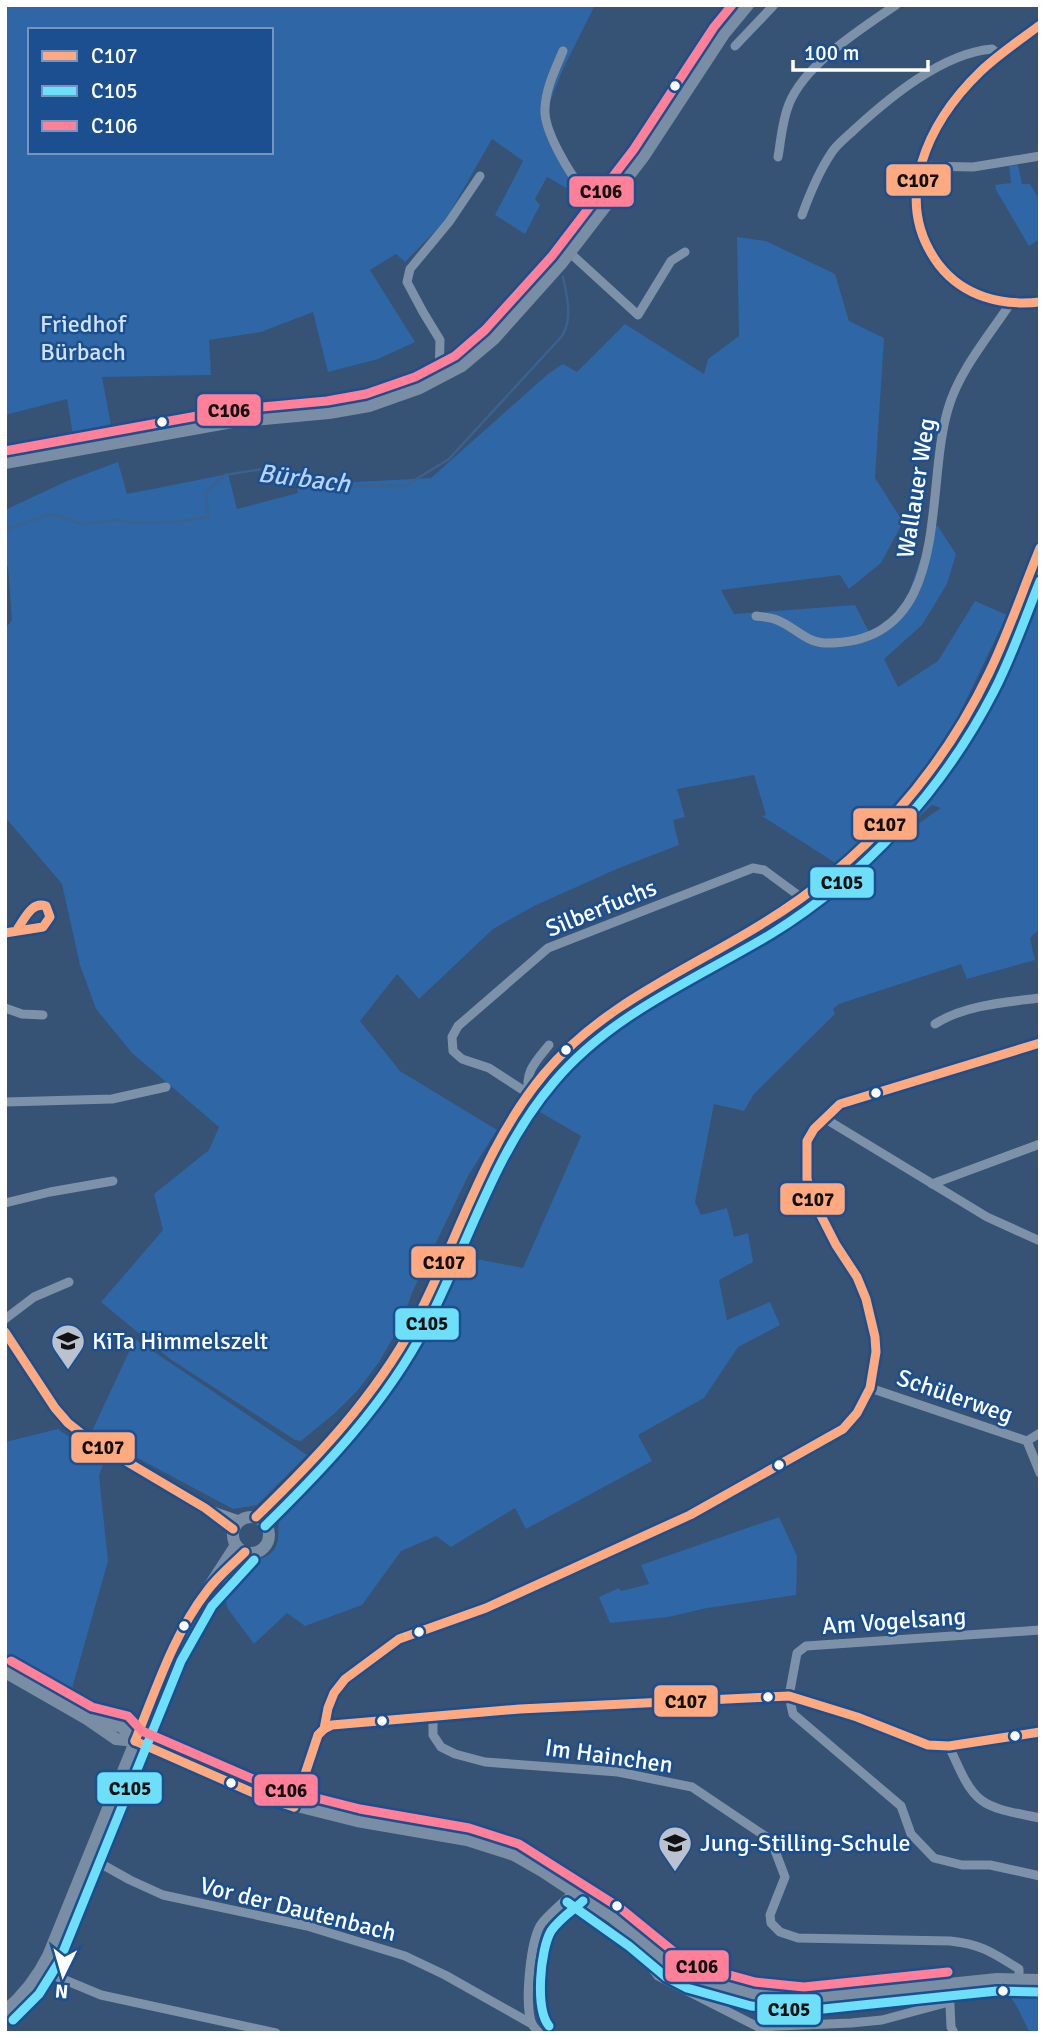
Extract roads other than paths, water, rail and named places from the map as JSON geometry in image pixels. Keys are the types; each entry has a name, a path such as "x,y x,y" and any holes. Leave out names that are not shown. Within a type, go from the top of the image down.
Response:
{"street":[{"path":"5,463 232,422 329,413 369,406 401,396 462,366 494,339 570,253 653,143 724,34 748,5"},
{"path":"735,46 774,5"},
{"path":"778,157 789,103 806,75 854,35 896,5"},
{"path":"1040,24 974,79 949,110 928,145 920,166 914,208 918,231 927,251 957,284 980,297 1006,303 1019,305 1040,302"},
{"path":"802,215 811,190 833,150 882,106 924,75 964,54 992,49 1000,55"},
{"path":"563,51 548,87 544,111 550,132 568,169 584,190 605,208"},
{"path":"920,166 973,167 1040,156"},
{"path":"439,379 440,340 407,282 410,269 463,204 480,176"},
{"path":"570,253 638,314 671,261 685,252"},
{"name":"Wallauer Weg","path":"756,616 775,619 815,641 825,643 875,634 903,612 916,589 926,561 943,427 951,399 1006,303"},
{"path":"261,1520 354,1412 393,1359 432,1288 489,1160 529,1094 563,1053 592,1028 802,898 873,837 914,792 967,715 1036,569 1040,547"},
{"name":"Silberfuchs","path":"529,1094 489,1068 462,1059 453,1051 452,1037 458,1026 548,948 753,868 764,870 802,898"},
{"path":"5,933 18,928"},
{"path":"935,1024 944,1018 974,1009 1040,998"},
{"path":"5,1008 22,1014 43,1015"},
{"path":"324,1729 334,1693 345,1679 399,1639 486,1608 690,1515 843,1429 857,1413 870,1388 876,1352 875,1337 858,1277 816,1210 807,1179 807,1141 824,1118 841,1104 1040,1043"},
{"path":"529,1094 526,1082 529,1073 549,1045"},
{"path":"5,1102 112,1098 166,1087"},
{"path":"824,1118 987,1217 1039,1240"},
{"path":"932,1184 1040,1144"},
{"path":"5,1203 113,1181"},
{"path":"5,1320 34,1297 69,1282"},
{"path":"5,1332 55,1408 68,1423 87,1438 236,1525"},
{"name":"Schülerweg","path":"870,1388 1027,1441 1040,1473"},
{"name":"Schülerweg","path":"1027,1441 1040,1433"},
{"path":"236,1525 250,1516 261,1520 270,1534 266,1545 257,1552 240,1549"},
{"path":"5,2011 19,2000 41,1970 170,1657 198,1604 240,1549 236,1525"},
{"name":"Am Vogelsang","path":"789,1696 797,1653 806,1646 1040,1630"},
{"path":"5,1672 87,1719 122,1727 135,1741 265,1798 357,1821 467,1840 526,1861 613,1918 672,1966 692,1977 753,1994 804,1999 1019,1978 1040,1980"},
{"path":"294,1807 318,1735 332,1725 520,1709 789,1696 857,1717 928,1745 949,1746 1040,1732"},
{"path":"789,1696 793,1714 901,1806 911,1834 934,1858 962,1865 990,1865 1040,1876"},
{"name":"Im Hainchen","path":"433,1716 433,1735 441,1747 455,1754 485,1762 591,1769 692,1787 771,1840 785,1877 770,1915 771,1923 780,1932 798,1938 973,1944 1019,1969 1019,1978"},
{"path":"949,1746 966,1785 985,1804 1002,1811 1040,1818"},
{"name":"Vor der Dautenbach","path":"89,1857 130,1881 163,1895 307,1926 405,1956 445,1975 532,2024"},
{"path":"539,2033 532,2024 529,1978 534,1942 541,1924 574,1892"},
{"path":"653,1949 650,1965 658,1976 770,2033"},
{"path":"41,1970 101,1995 276,2033"},
{"path":"948,1984 951,2027 954,2033"},
{"path":"759,2027 882,2020 949,2002"},
{"path":"851,2023 860,2033"}],"waterway":[{"name":"Bürbach","path":"574,208 578,197"},
{"name":"Bürbach","path":"556,257 557,253"},
{"name":"Bürbach","path":"5,530 48,515 82,524 118,520 133,523 176,522 208,517 206,493 225,475 263,469 302,476 327,486 405,486 449,459 562,336 568,314 563,277"}],"place":[{"name":"KiTa Himmelszelt","path":"68,1371"},
{"name":"Jung-Stilling-Schule","path":"675,1873"}],"park label":[{"name":"Friedhof Bürbach","path":"83,338"}]}
